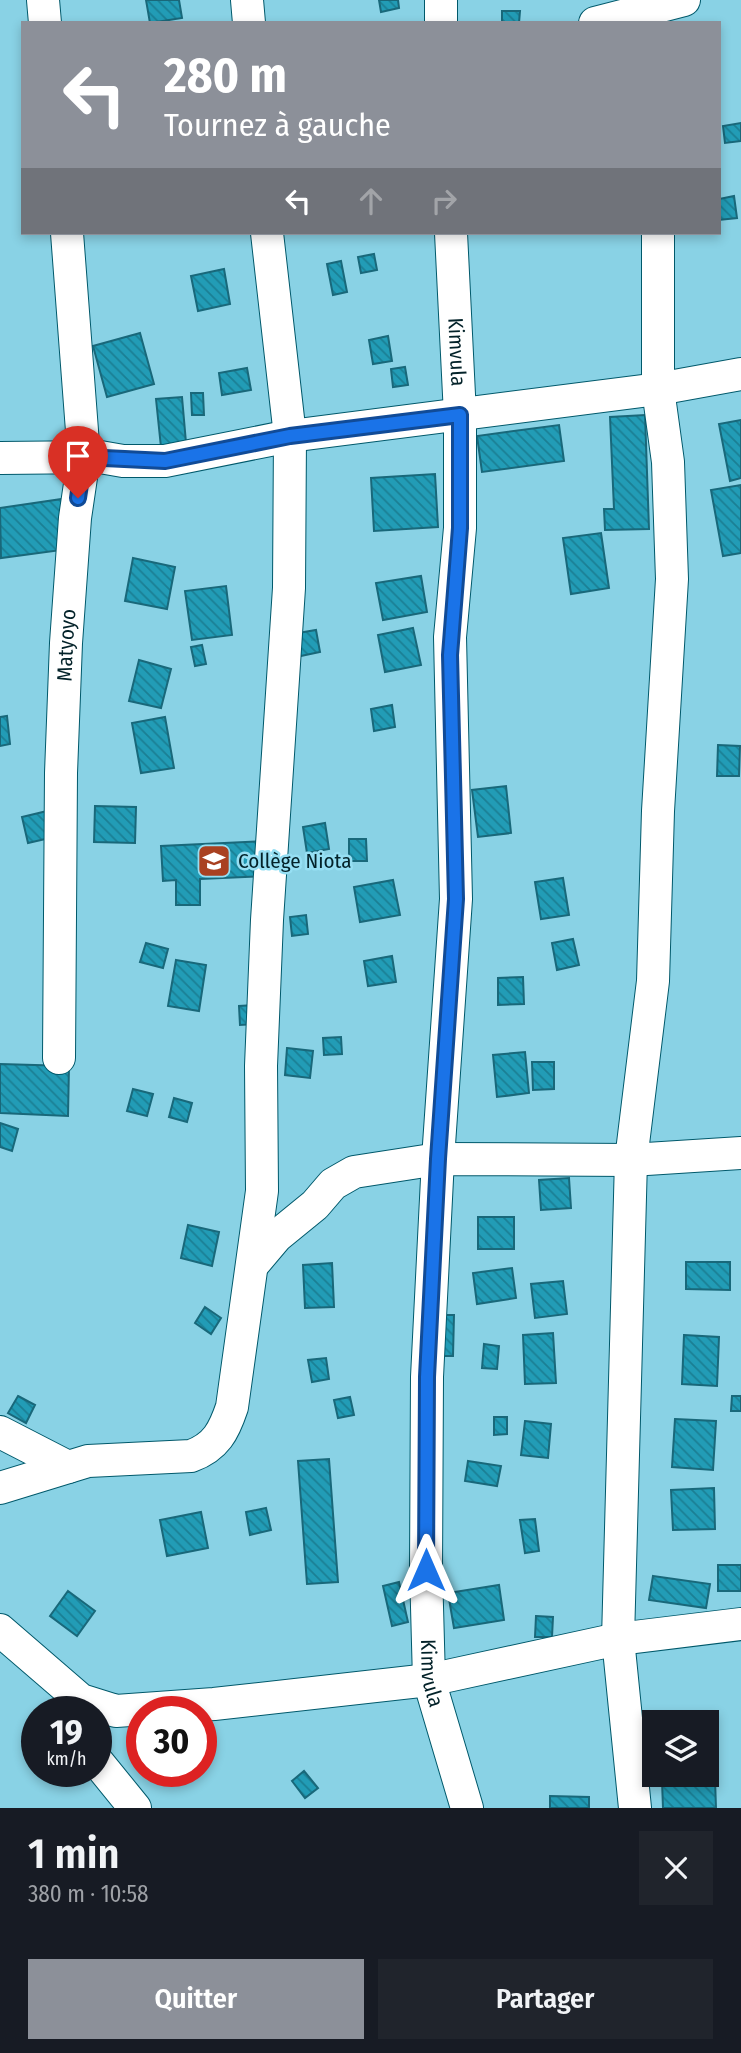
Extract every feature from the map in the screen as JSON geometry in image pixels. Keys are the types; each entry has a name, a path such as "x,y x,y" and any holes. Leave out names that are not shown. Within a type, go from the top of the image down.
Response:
{"street":[{"path":"43,0 45,21"},
{"path":"247,0 248,21"},
{"path":"441,0 441,21"},
{"path":"604,21 684,0"},
{"name":"Matyoyo","path":"59,1058 61,773 66,643 75,518 84,457 66,235"},
{"path":"0,1488 88,1461 191,1455 202,1451 223,1432 232,1407 255,1262 262,1191 261,1066 267,920 289,588 290,436 267,235"},
{"name":"Kimvula","path":"451,235 460,415 460,528 450,637 456,899 438,1159 427,1377 429,1680 467,1808"},
{"path":"635,1808 618,1639 631,1160 653,981 658,811 672,579 668,462 658,389 658,235"},
{"path":"0,458 84,457 165,461 290,436 658,389 741,373"},
{"path":"255,1262 278,1236 301,1219 343,1177 354,1172 438,1159 631,1160 741,1153"},
{"path":"0,1432 68,1467"},
{"path":"112,1710 214,1704 429,1680 618,1639 741,1624"},
{"path":"0,1630 64,1696"},
{"path":"112,1780 135,1808"}],"building":[{"path":"146,0 179,0 182,18 150,21"},
{"path":"379,0 398,0 399,8 381,12"},
{"path":"502,11 520,11 519,21 502,21"},
{"path":"741,123 741,141 725,143 723,126"},
{"path":"734,196 737,218 721,220 721,199"},
{"path":"374,254 377,270 361,273 358,257"},
{"path":"341,261 347,292 333,295 327,264"},
{"path":"224,269 230,304 198,311 191,276"},
{"path":"140,333 154,384 107,397 93,346"},
{"path":"388,336 392,361 373,364 369,340"},
{"path":"405,367 408,385 393,387 391,369"},
{"path":"247,368 251,390 222,395 219,373"},
{"path":"191,393 203,393 204,415 192,415"},
{"path":"182,397 187,454 162,457 156,399"},
{"path":"645,415 649,529 605,530 604,509 614,509 610,417"},
{"path":"741,420 741,478 730,481 719,424"},
{"path":"559,425 564,461 482,472 477,436"},
{"path":"435,474 438,527 374,531 371,478"},
{"path":"741,485 741,553 723,556 711,490"},
{"path":"62,499 69,549 1,558 0,508"},
{"path":"601,533 609,588 571,594 563,538"},
{"path":"133,558 175,567 167,609 125,601"},
{"path":"421,576 427,612 383,620 376,583"},
{"path":"226,586 232,635 192,640 185,591"},
{"path":"413,628 421,665 385,672 378,635"},
{"path":"316,630 320,652 296,657 292,634"},
{"path":"202,645 206,664 195,666 191,647"},
{"path":"139,660 171,669 161,708 129,701"},
{"path":"392,705 395,727 374,731 371,709"},
{"path":"7,716 10,744 0,746 0,717"},
{"path":"165,717 174,768 141,773 132,723"},
{"path":"718,745 740,746 739,776 717,776"},
{"path":"506,786 511,833 478,837 472,790"},
{"path":"95,806 136,807 135,843 94,842"},
{"path":"47,811 54,837 28,843 22,817"},
{"path":"325,823 329,849 307,853 303,827"},
{"path":"349,839 366,839 367,861 349,861"},
{"name":"Collège Niota","path":"266,841 268,876 200,879 200,905 176,905 176,880 163,881 161,846"},
{"path":"563,878 569,915 541,919 535,882"},
{"path":"393,880 400,915 360,922 354,887"},
{"path":"306,915 308,934 292,936 290,917"},
{"path":"573,939 579,965 557,970 552,943"},
{"path":"146,943 168,949 163,968 140,962"},
{"path":"392,956 396,982 368,986 364,961"},
{"path":"176,960 206,965 199,1011 168,1006"},
{"path":"523,977 524,1004 498,1005 498,978"},
{"path":"255,1005 257,1024 240,1025 239,1006"},
{"path":"341,1037 342,1054 324,1055 323,1038"},
{"path":"287,1048 313,1051 310,1078 285,1075"},
{"path":"525,1052 529,1093 497,1097 493,1055"},
{"path":"532,1062 554,1062 554,1089 533,1090"},
{"path":"0,1064 69,1066 68,1116 0,1113"},
{"path":"133,1089 153,1094 147,1116 127,1111"},
{"path":"174,1098 192,1103 187,1122 169,1117"},
{"path":"0,1123 18,1129 12,1151 0,1147"},
{"path":"569,1178 571,1208 541,1210 539,1180"},
{"path":"478,1217 514,1217 514,1249 478,1249"},
{"path":"188,1225 219,1232 212,1266 181,1258"},
{"path":"686,1262 730,1262 730,1290 686,1289"},
{"path":"332,1263 334,1307 305,1308 303,1265"},
{"path":"512,1268 516,1298 477,1304 473,1273"},
{"path":"563,1281 567,1314 535,1318 531,1284"},
{"path":"205,1307 221,1318 211,1334 195,1323"},
{"path":"437,1315 454,1315 453,1356 435,1356"},
{"path":"553,1333 556,1383 525,1384 523,1335"},
{"path":"684,1335 719,1337 717,1386 682,1384"},
{"path":"484,1344 499,1346 497,1369 482,1368"},
{"path":"326,1358 329,1379 312,1382 308,1360"},
{"path":"18,1396 35,1405 26,1423 8,1413"},
{"path":"732,1396 741,1396 741,1411 731,1411"},
{"path":"350,1397 354,1415 338,1418 334,1400"},
{"path":"494,1417 507,1417 507,1434 494,1435"},
{"path":"675,1419 716,1421 713,1470 672,1467"},
{"path":"525,1421 551,1424 548,1458 521,1455"},
{"path":"329,1459 338,1582 307,1584 298,1461"},
{"path":"468,1461 501,1466 497,1486 465,1481"},
{"path":"714,1488 715,1529 673,1530 671,1490"},
{"path":"266,1508 271,1530 250,1535 246,1512"},
{"path":"201,1512 208,1548 167,1556 160,1520"},
{"path":"535,1519 539,1551 525,1553 520,1520"},
{"path":"718,1565 741,1565 741,1591 718,1591"},
{"path":"653,1576 710,1584 706,1608 649,1600"},
{"path":"399,1582 408,1622 392,1626 383,1586"},
{"path":"499,1585 504,1620 454,1628 448,1593"},
{"path":"68,1591 95,1611 77,1636 50,1616"},
{"path":"536,1616 553,1617 552,1637 535,1637"},
{"path":"304,1771 318,1788 305,1798 292,1781"},
{"path":"662,1787 715,1787 716,1808 663,1808"},
{"path":"550,1796 589,1797 589,1808 550,1808"}],"place":[{"name":"Collège Niota","path":"214,861"}],"route":[{"path":"78,498 84,457 165,461 290,436 460,415 460,528 450,637 456,899 438,1159 427,1377 426,1570"}]}
